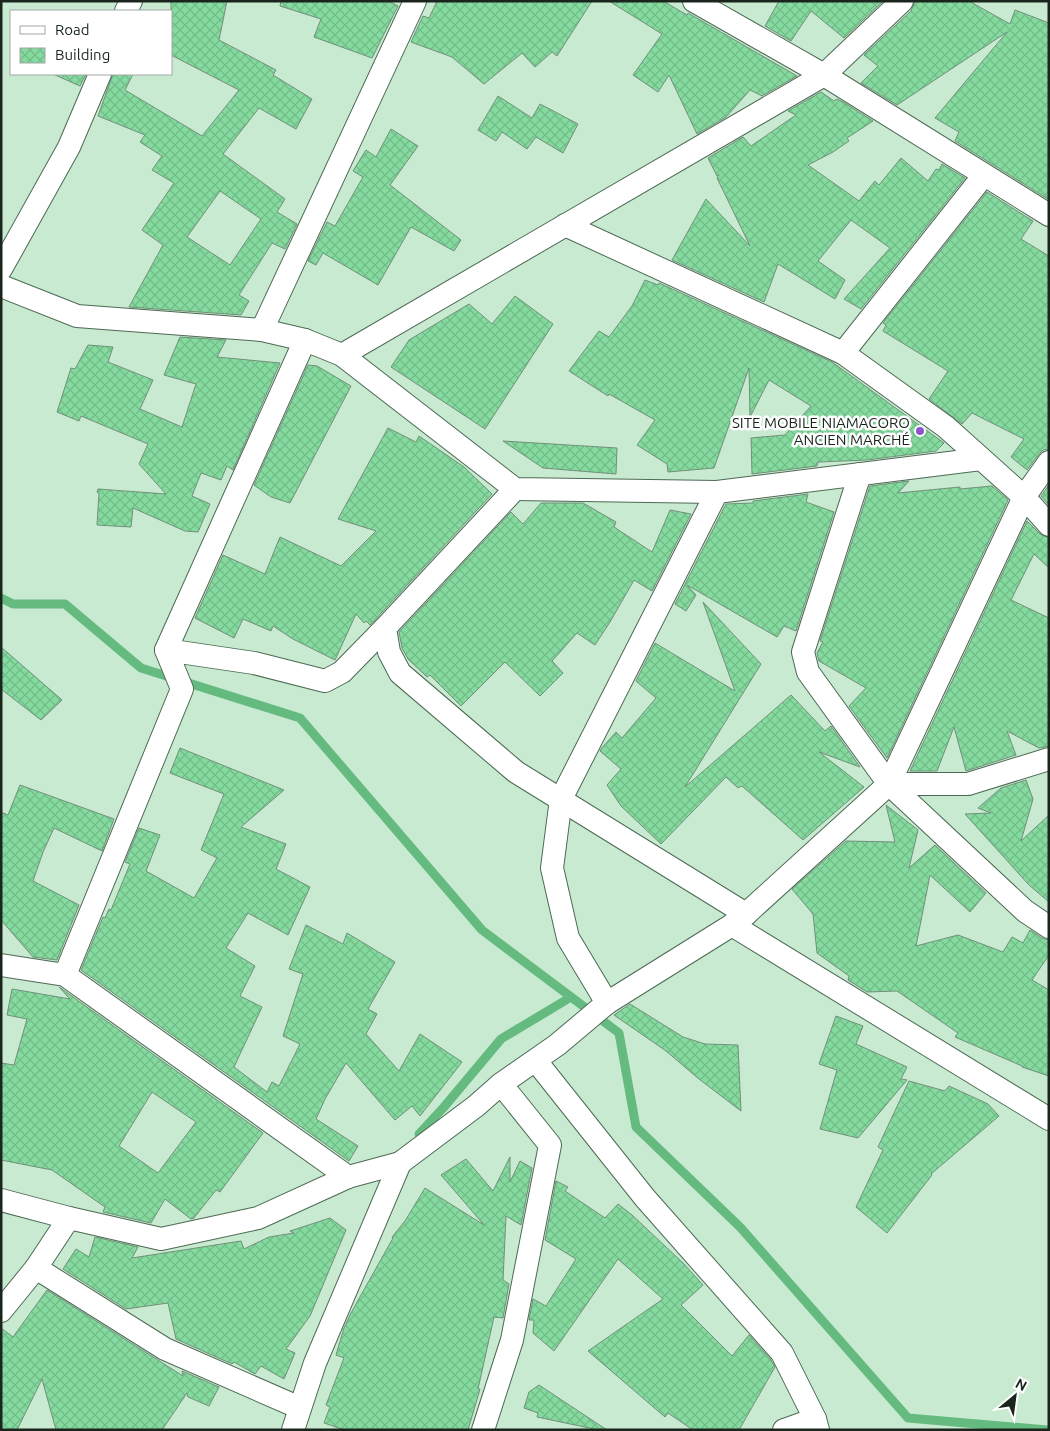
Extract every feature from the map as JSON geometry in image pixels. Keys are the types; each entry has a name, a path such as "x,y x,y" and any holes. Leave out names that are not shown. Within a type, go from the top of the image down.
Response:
{"street":[{"path":"262,330 415,1"},
{"path":"694,1 824,75 1049,215"},
{"path":"342,355 824,75 902,1"},
{"path":"1,270 70,147 100,75"},
{"path":"843,353 984,175"},
{"path":"565,225 843,353 946,427 1024,497 1049,525"},
{"path":"1,286 77,316 262,330 305,340 342,355 515,489 717,492 981,459"},
{"path":"65,975 182,689 166,650 305,340"},
{"path":"1,1200 161,1239 258,1218 348,1177 400,1163 476,1106 501,1084 557,1046 607,1003 739,919 889,784 1024,497 1049,462"},
{"path":"860,474 803,652 808,672 889,784 1025,911 1049,927"},
{"path":"166,650 254,663 325,681 342,672 515,489"},
{"path":"607,1003 568,938 552,868 561,799 717,492"},
{"path":"385,628 388,652 400,673 516,772 561,799 739,919 1049,1119"},
{"path":"889,784 968,784 1049,759"},
{"path":"1,965 65,975 348,1177"},
{"path":"536,1061 645,1198 782,1353 816,1425 784,1430"},
{"path":"483,1430 512,1340 550,1145 501,1084"},
{"path":"293,1430 315,1363 400,1163"},
{"path":"1,1311 36,1268 69,1218"},
{"path":"36,1268 165,1349 300,1408"}],"building":[{"path":"171,1 227,1 219,40 276,70 273,75 312,99 296,129 259,108 223,154 285,199 277,212 297,224 285,249 272,243 239,295 249,301 241,315 129,307 163,245 142,230 174,183 152,170 162,156 140,142 145,135 98,116 113,75 132,75 125,90 202,136 239,90 172,56","holes":["220,191 261,219 230,265 187,237"]},
{"path":"281,1 388,1 398,6 372,58 314,37 321,19 280,6"},
{"path":"437,1 592,1 557,56 552,52 535,67 522,53 484,84 452,57 411,42 423,16 429,18"},
{"path":"609,1 663,1 687,15 688,13 797,76 762,96 750,90 726,117 697,134 669,75 658,92 633,75 662,34"},
{"path":"779,1 883,1 844,38 811,11 791,41 765,26"},
{"path":"915,1 969,1 1010,24 1015,10 1049,23 1048,199 955,141 959,132 935,118 1007,32 897,105 861,83 878,66 864,55 911,11"},
{"path":"55,75 86,75 80,86"},
{"path":"821,92 834,101 837,99 843,102 873,121 847,138 849,141 833,152 808,165 859,201 875,181 879,185 901,158 928,181 942,164 965,178 861,309 844,299 890,248 851,220 818,261 845,280 835,299 778,264 764,302 672,260 706,199 750,246 717,178 719,174 717,176 708,158 743,137 751,146 796,115 788,111"},
{"path":"498,96 532,118 540,104 578,124 563,153 536,137 527,149 502,132 496,141 478,130"},
{"path":"391,129 418,146 390,185 461,240 454,251 411,227 378,285 323,253 316,265 308,261 327,222 335,226 363,177 353,171 366,150 376,157"},
{"path":"987,192 1033,221 1021,239 1049,256 1049,449 1043,450 1027,470 1011,457 1024,439 972,413 962,424 929,399 948,371 883,331 886,325 883,323"},
{"path":"645,280 658,285 659,283 832,362 944,443 936,451 867,460 818,462 817,466 752,474 751,438 785,435 811,406 769,380 750,417 749,368 714,468 668,472 667,464 637,445 655,420 609,394 608,396 569,371 599,331 609,337 632,306"},
{"path":"515,296 553,324 485,429 391,367 409,340 469,304 492,324"},
{"path":"180,337 226,340 217,357 280,363 233,470 227,466 221,480 201,473 192,496 210,504 198,532 185,531 133,508 131,527 97,525 98,489 166,494 139,464 148,444 81,416 79,421 57,412 71,368 75,369 88,345 113,347 108,362 153,380 140,409 182,427 196,384 164,375"},
{"path":"308,365 317,366 351,386 290,503 271,497 254,485"},
{"path":"388,428 416,442 419,436 464,467 492,494 370,625 366,621 364,623 356,614 335,660 293,639 273,626 271,631 243,619 234,638 195,618 223,555 265,574 280,537 341,566 376,531 338,519"},
{"path":"503,441 617,448 616,474 543,468"},
{"path":"909,481 898,493 992,486 1008,500 887,758 849,706 866,688 819,661 817,653 823,642 820,641 870,486"},
{"path":"1049,485 1049,505 1041,496"},
{"path":"808,494 806,502 834,512 796,631 784,626 777,637 687,585 696,595 686,611 675,604 726,504 753,503 753,501"},
{"path":"541,503 583,503 616,522 614,527 652,552 670,510 691,514 652,591 634,580 595,645 577,633 552,661 563,673 540,696 505,662 461,706 430,675 427,677 408,659 402,648 399,632 511,512 523,524"},
{"path":"1027,521 1040,534 1049,538 1049,568 1034,554 1011,600 1049,618 1049,746 1039,748 1007,731 1016,755 966,771 954,727 937,771 910,771"},
{"path":"703,602 761,664 685,787 791,695 825,731 831,726 860,767 819,752 864,787 803,840 742,786 738,788 726,777 661,844 621,806 607,785 621,769 600,751 601,749 616,732 622,738 656,698 636,681 655,643 735,691"},
{"path":"1,647 62,700 41,720 1,689"},
{"path":"180,748 284,790 241,827 286,844 276,869 310,887 288,935 248,913 226,948 255,966 240,996 262,1007 234,1067 267,1092 272,1082 279,1086 300,1044 283,1036 303,974 289,969 306,925 343,944 347,933 395,962 368,1009 377,1014 366,1034 399,1071 420,1034 462,1062 420,1116 412,1106 395,1120 346,1063 325,1099 316,1119 358,1146 349,1161 81,970 103,917 105,918 109,909 111,910 130,864 125,862 139,828 160,835 146,871 194,898 217,858 201,850 224,794 170,773"},
{"path":"1026,780 1033,799 1021,841 1049,815 1049,902 1029,885 965,814 991,813 978,808 1001,788"},
{"path":"20,785 114,819 102,851 54,828 43,852 33,881 79,905 57,960 33,957 1,920 1,812 8,815"},
{"path":"886,805 918,830 909,868 935,845 986,893 970,912 930,875 916,946 958,935 1003,952 1012,937 1023,943 1030,930 1049,940 1049,955 1032,980 1049,990 1049,1076 1022,1067 955,1037 958,1033 897,991 867,992 848,980 849,976 817,953 813,914 792,889 846,841 895,842"},
{"path":"59,987 263,1133 220,1192 216,1190 194,1218 191,1219 165,1199 151,1223 103,1212 105,1207 52,1170 1,1160 1,1063 14,1065 27,1019 7,1015 12,989 70,999","holes":["152,1092 196,1122 158,1173 119,1146"]},
{"path":"630,1004 683,1037 705,1044 738,1045 741,1111 666,1051 614,1015"},
{"path":"836,1016 863,1026 856,1044 907,1067 901,1079 907,1080 858,1138 820,1129 837,1070 819,1064"},
{"path":"909,1081 945,1091 949,1086 988,1104 999,1116 931,1174 887,1233 856,1207 883,1150 878,1147"},
{"path":"510,1157 510,1182 520,1161 532,1168 521,1225 506,1216 503,1280 509,1284 503,1318 494,1317 478,1389 480,1389 468,1430 345,1430 324,1423 330,1407 326,1405 344,1358 336,1355 344,1328 392,1237 405,1221 425,1188 484,1225 441,1175 466,1159 493,1191"},
{"path":"556,1181 568,1187 565,1191 605,1218 618,1204 632,1215 683,1263 703,1285 681,1305 732,1356 749,1335 771,1360 775,1367 739,1430 693,1430 668,1413 665,1417 588,1351 663,1299 618,1259 554,1351 533,1333 534,1320 529,1320 533,1299 546,1306 576,1259 545,1240"},
{"path":"330,1218 346,1230 310,1316 286,1349 295,1353 284,1379 261,1366 255,1374 234,1362 232,1364 176,1339 168,1303 126,1309 63,1269 76,1249 89,1257 95,1237 138,1247 132,1258 241,1241 244,1249 269,1237 294,1233 290,1231"},
{"path":"47,1290 183,1376 182,1371 219,1387 209,1406 188,1397 187,1393 162,1430 56,1430 42,1379 17,1430 1,1430 1,1328 13,1337"},
{"path":"539,1385 607,1430 537,1417 538,1413 524,1408 529,1392"}],"waterway":[{"path":"1,598 13,604 65,604 141,668 300,718 482,930 619,1033 636,1127 740,1227 908,1418 1047,1430"},
{"path":"419,1134 501,1039 571,997"}],"place":[{"name":"SITE MOBILE NIAMACORO ANCIEN MARCHÉ","path":"920,431"}]}
